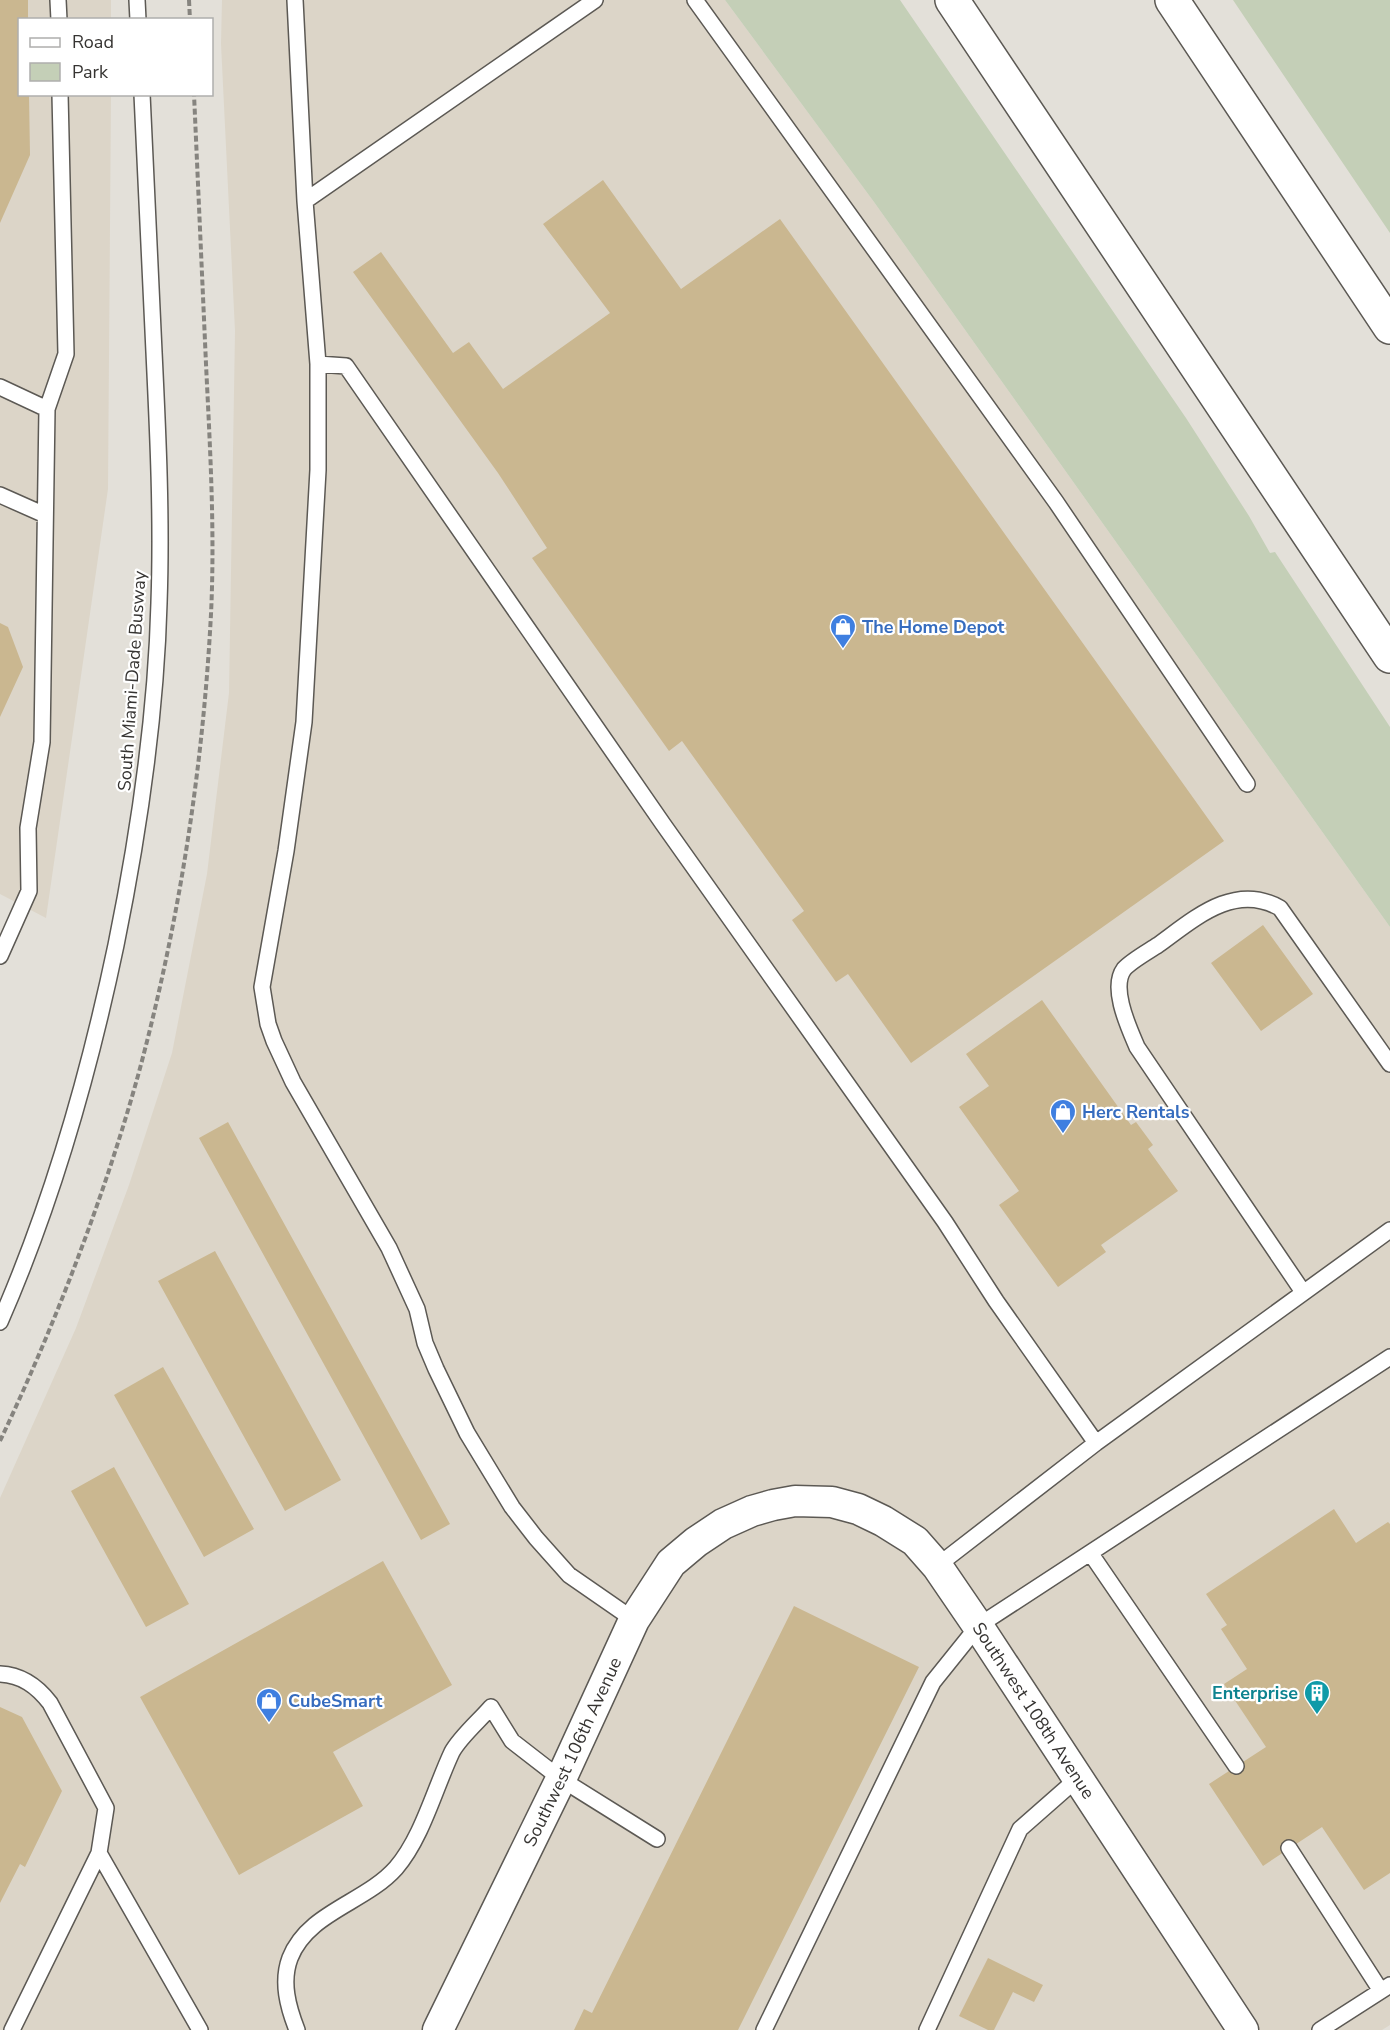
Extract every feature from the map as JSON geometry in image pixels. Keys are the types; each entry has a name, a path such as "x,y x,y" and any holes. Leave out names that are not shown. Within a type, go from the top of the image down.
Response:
{"highway":[{"path":"952,0 1390,656"},
{"path":"1172,0 1390,327"}],"street":[{"name":"Southwest 108th Avenue","path":"752,1511 795,1501 832,1502 858,1509 915,1541 937,1566 978,1626 1243,2030"},
{"name":"Southwest 106th Avenue","path":"438,2030 561,1779 634,1620 670,1563 723,1524 752,1511"}],"lane":[{"path":"58,0 59,18"},
{"path":"137,0 138,18"},
{"path":"295,0 305,201 318,364 318,470 304,722 286,851 262,987 268,1024 293,1082 389,1248 417,1309 425,1343 448,1397 488,1469 512,1507 536,1538 570,1575 634,1620"},
{"path":"305,201 595,0"},
{"path":"695,0 1056,502 1247,784"},
{"path":"0,956 29,891 28,828 42,742 47,408 66,354 60,96"},
{"name":"South Miami-Dade Busway","path":"0,1322 54,1180 90,1058 130,873 151,730 159,605 160,496 142,96"},
{"path":"318,364 346,366 663,824 939,1213 996,1301 1096,1443"},
{"path":"0,387 47,408"},
{"path":"0,495 45,514"},
{"path":"1303,1292 1137,1047 1124,1019 1119,988 1124,969 1206,910 1235,900 1267,901 1280,908 1390,1064"},
{"path":"937,1566 1096,1443 1390,1230"},
{"path":"764,2030 933,1682 978,1626 1390,1357"},
{"path":"1091,1554 1236,1766"},
{"path":"0,1674 25,1679 41,1691 50,1703 106,1808 99,1853 12,2030"},
{"path":"297,2030 286,1996 286,1976 290,1958 301,1940 315,1924 369,1892 396,1868 412,1844 454,1749 491,1707 512,1742 561,1779 657,1839"},
{"path":"927,2030 1020,1829 1078,1779"},
{"path":"1289,1848 1385,1988 1320,2030"},
{"path":"99,1853 200,2030"}],"path":[{"path":"189,0 190,18"}],"shaded area":[{"path":"0,0 111,0 111,18 18,18 18,96 111,96 108,489 46,918 0,894"},
{"path":"222,0 725,0 874,202 1390,927 1390,2025 1382,2030 0,2030 0,1498 76,1328 129,1185 172,1053 207,874 229,693 235,331 221,44"}],"green space":[{"path":"725,0 900,0 1186,418 1270,553 1275,552 1390,727 1390,927 874,202"},
{"path":"1233,0 1390,0 1390,233"}],"building":[{"path":"0,0 28,0 28,18 18,18 18,96 29,96 30,155 0,223"},
{"name":"The Home Depot","path":"603,180 681,289 780,219 1224,841 911,1063 848,974 836,982 792,920 804,911 682,741 669,751 532,558 547,548 498,473 353,272 381,252 453,353 469,342 503,389 610,313 543,224"},
{"path":"0,623 8,627 23,667 0,717"},
{"path":"1263,925 1313,994 1261,1031 1211,963"},
{"name":"Herc Rentals","path":"1042,1000 1131,1125 1136,1122 1153,1145 1148,1149 1178,1191 1101,1245 1106,1252 1058,1287 999,1205 1019,1191 959,1107 989,1086 966,1054"},
{"path":"228,1122 450,1524 421,1540 199,1138"},
{"path":"215,1251 341,1480 285,1511 158,1281"},
{"path":"163,1367 254,1529 204,1557 114,1395"},
{"path":"114,1467 189,1604 146,1627 71,1491"},
{"name":"Enterprise","path":"1334,1509 1356,1543 1388,1522 1390,1524 1390,1873 1364,1890 1322,1827 1263,1866 1209,1784 1266,1747 1224,1684 1247,1669 1221,1629 1227,1625 1206,1594"},
{"name":"CubeSmart","path":"383,1561 452,1685 333,1752 363,1806 239,1875 140,1697"},
{"path":"794,1606 919,1667 738,2030 574,2030 584,2009 592,2013"},
{"path":"0,1707 22,1717 62,1791 25,1867 20,1864 0,1903"},
{"path":"988,1958 1043,1985 1034,2002 1013,1992 994,2030 988,2030 959,2016"}],"place":[{"name":"The Home Depot","path":"843,650"},
{"name":"Herc Rentals","path":"1063,1135"},
{"name":"Enterprise","path":"1317,1716"},
{"name":"CubeSmart","path":"269,1724"}]}
